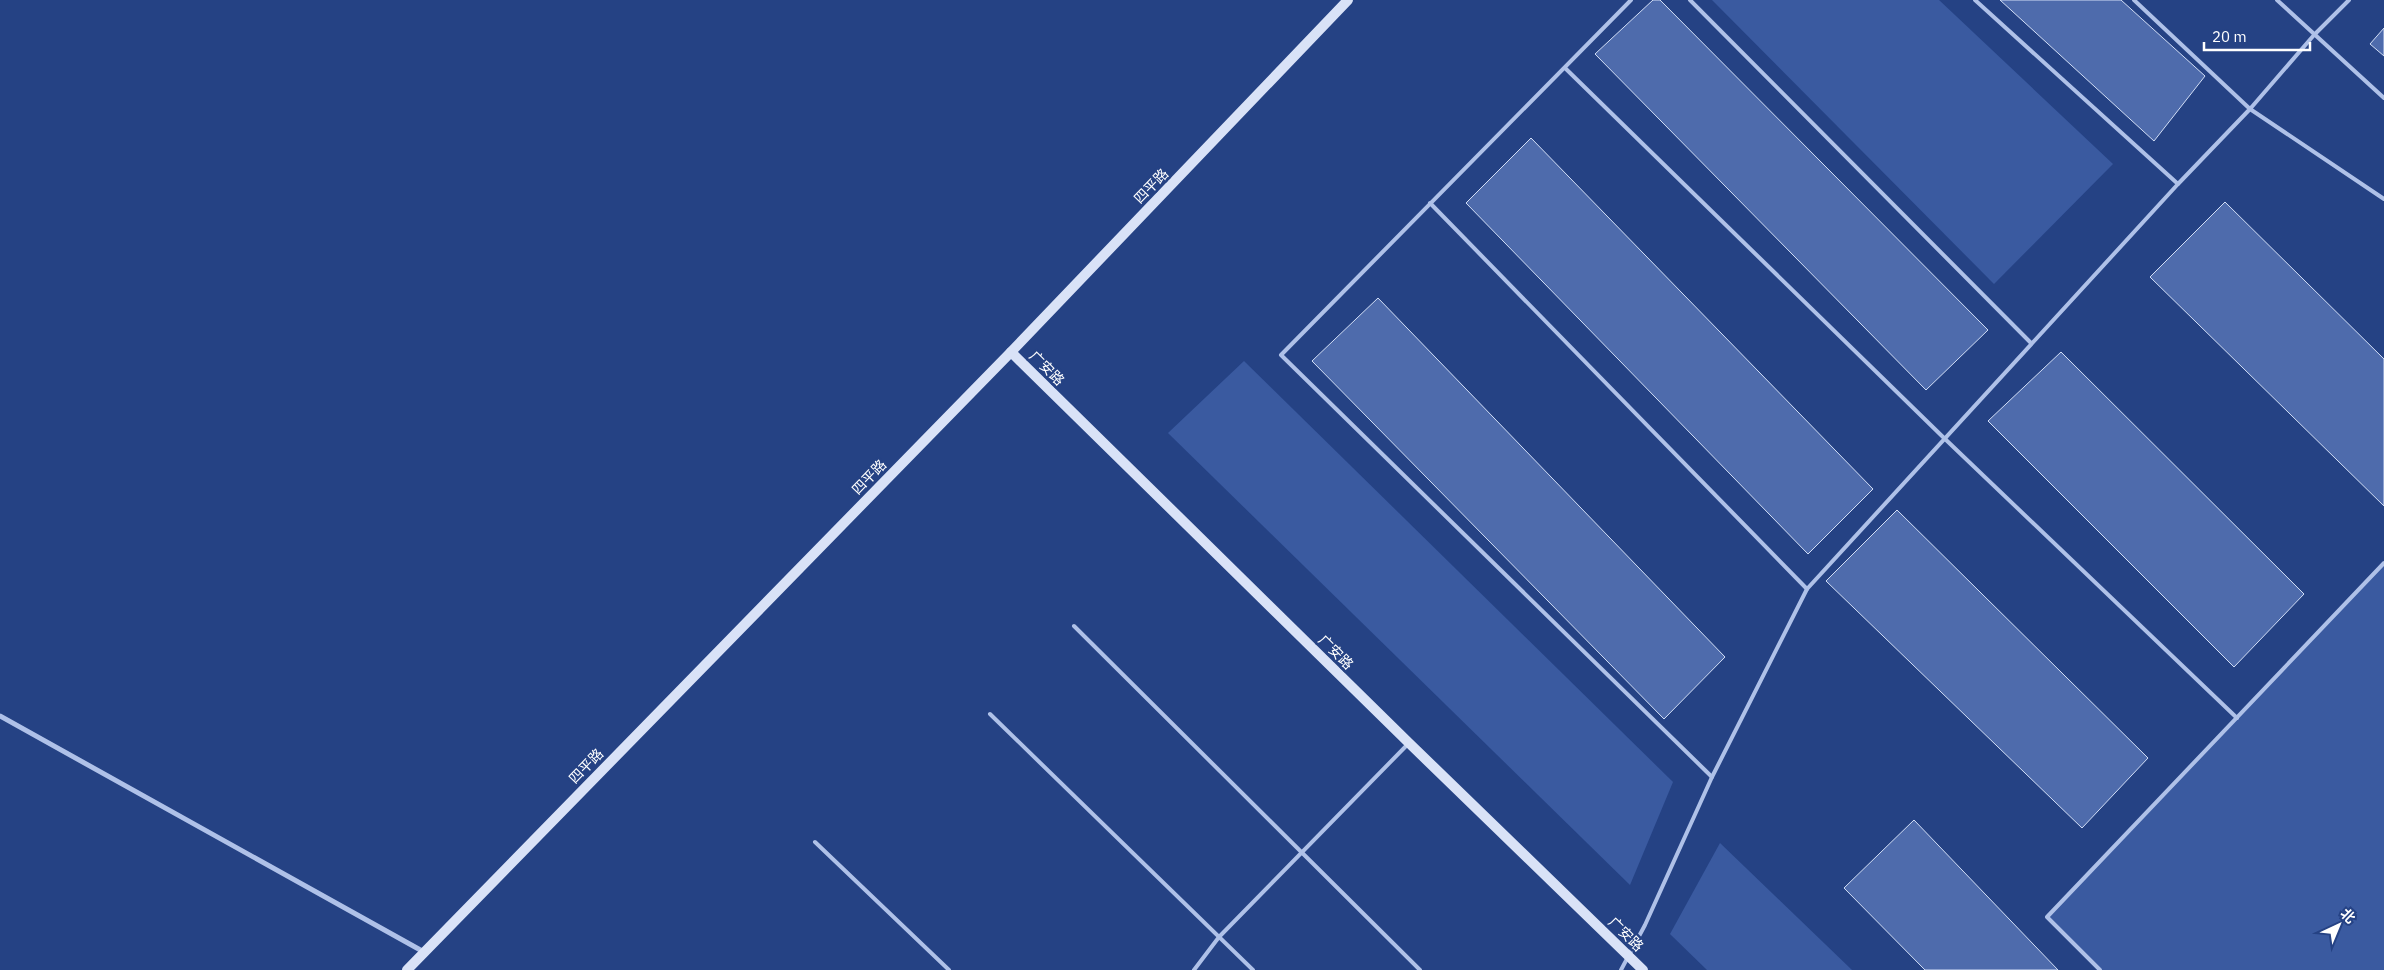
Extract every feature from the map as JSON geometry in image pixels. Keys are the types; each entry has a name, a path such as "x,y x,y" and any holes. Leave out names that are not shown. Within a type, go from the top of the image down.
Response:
{"street":[{"name":"四平路","path":"407,970 1011,352 1348,0"},
{"name":"广安路","path":"1011,352 1643,970"},
{"path":"0,716 424,952"}],"lane":[{"path":"1631,0 1281,355 1712,777"},
{"path":"1690,0 2032,343"},
{"path":"1975,0 2178,184"},
{"path":"2134,0 2250,109 2384,199"},
{"path":"2277,0 2384,98"},
{"path":"1621,970 1712,777 1807,589 2178,184 2250,109 2314,35 2349,0"},
{"path":"1565,68 1944,438 2236,718"},
{"path":"1430,204 1807,589"},
{"path":"2100,970 2047,917 2384,562"},
{"path":"1074,626 1420,970"},
{"path":"990,714 1253,970"},
{"path":"1194,970 1219,937 1409,743"},
{"path":"815,842 949,970"}],"shaded area":[{"path":"1712,0 1939,0 2113,164 1994,284"},
{"path":"1244,361 1673,782 1630,885 1168,433"},
{"path":"2384,563 2384,970 2100,970 2047,917"},
{"path":"1720,843 1852,970 1707,970 1670,934"}],"building":[{"path":"1653,0 1660,0 1988,330 1926,390 1595,54"},
{"path":"2000,0 2121,0 2205,76 2154,141"},
{"path":"2384,28 2384,56 2370,44"},
{"path":"1531,138 1873,489 1808,554 1466,203"},
{"path":"2225,202 2384,359 2384,506 2150,277"},
{"path":"1378,298 1725,657 1664,719 1312,361"},
{"path":"2061,352 2304,594 2234,667 1988,421"},
{"path":"1897,510 2148,758 2082,828 1826,581"},
{"path":"1914,820 2058,970 1925,970 1844,888"}]}
